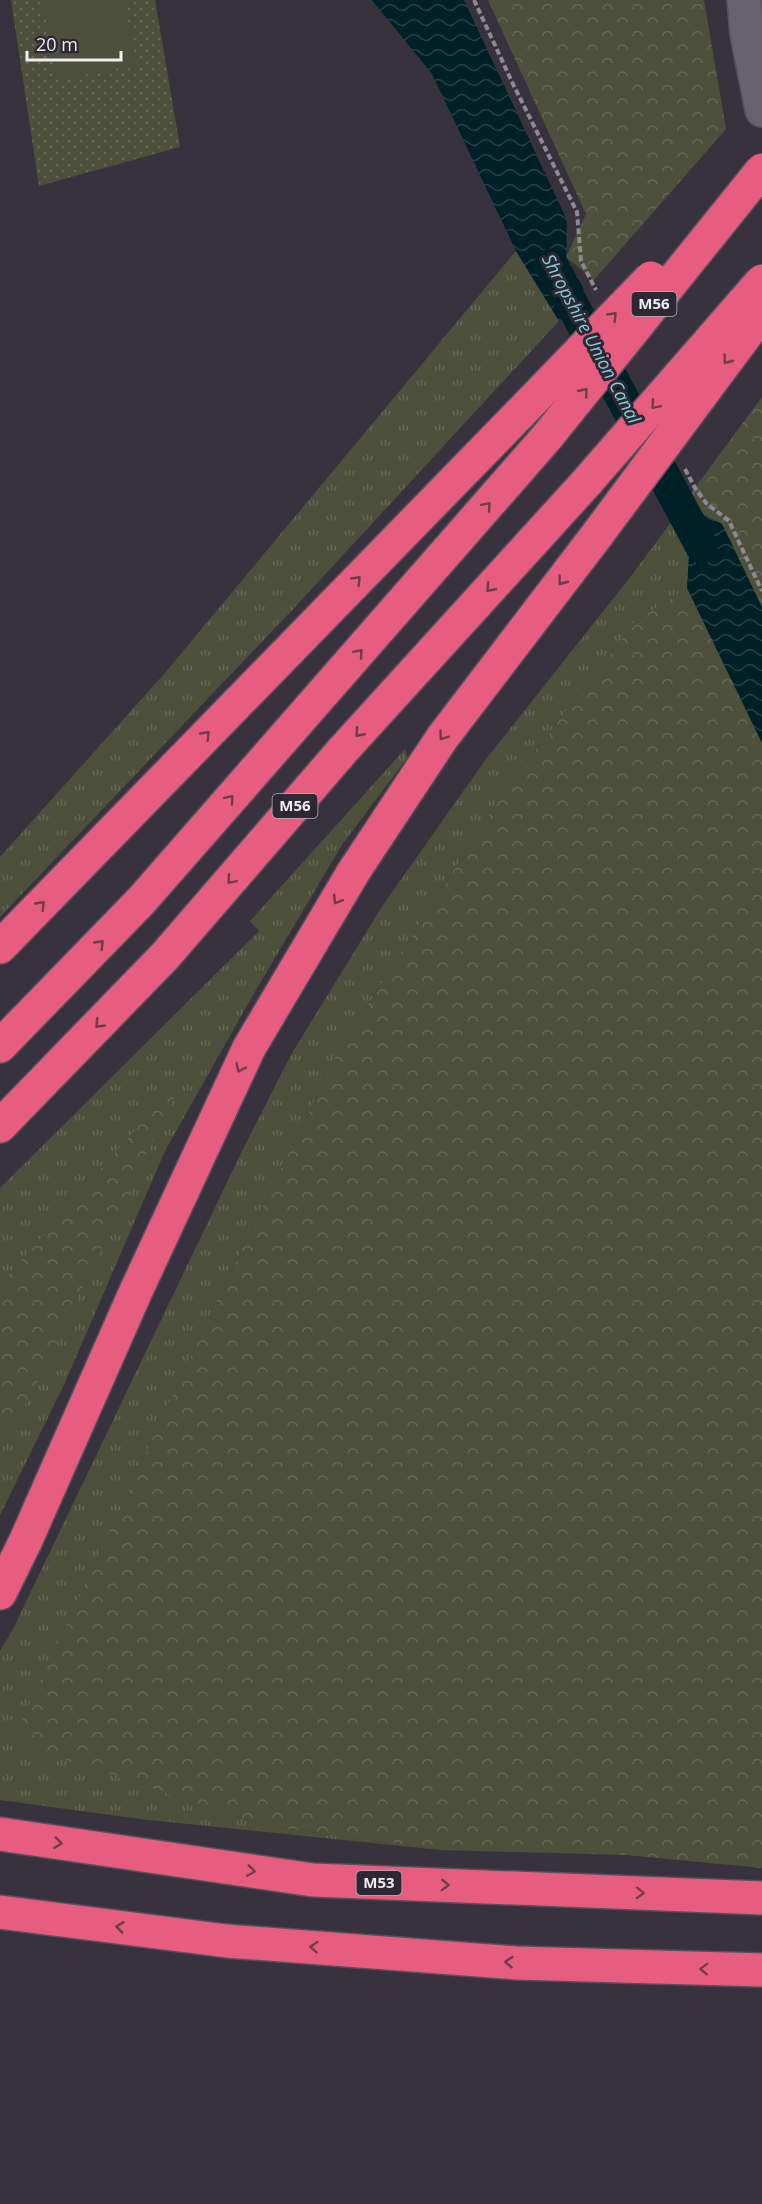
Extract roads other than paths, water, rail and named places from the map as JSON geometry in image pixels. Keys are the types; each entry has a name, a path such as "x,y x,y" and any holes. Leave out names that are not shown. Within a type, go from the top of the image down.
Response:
{"highway":[{"path":"0,947 762,163"},
{"name":"M56","path":"0,1046 141,901 547,437 762,170"},
{"name":"M56","path":"0,1126 165,956 343,750 586,483 762,281"},
{"path":"0,1593 249,1048 354,871 442,738 762,313"},
{"name":"M53","path":"0,1834 313,1880 762,1898"},
{"path":"0,1912 228,1941 517,1963 762,1970"}],"street":[{"path":"744,0 747,34 762,110"}],"water":[{"path":"372,0 464,0 567,220 566,257 585,291 559,321 516,251 432,74"},
{"path":"688,497 700,513 722,524 762,607 762,743 687,588 689,556 672,521"}],"waterway":[{"name":"Shropshire Union Canal","path":"551,265 702,547"}]}
